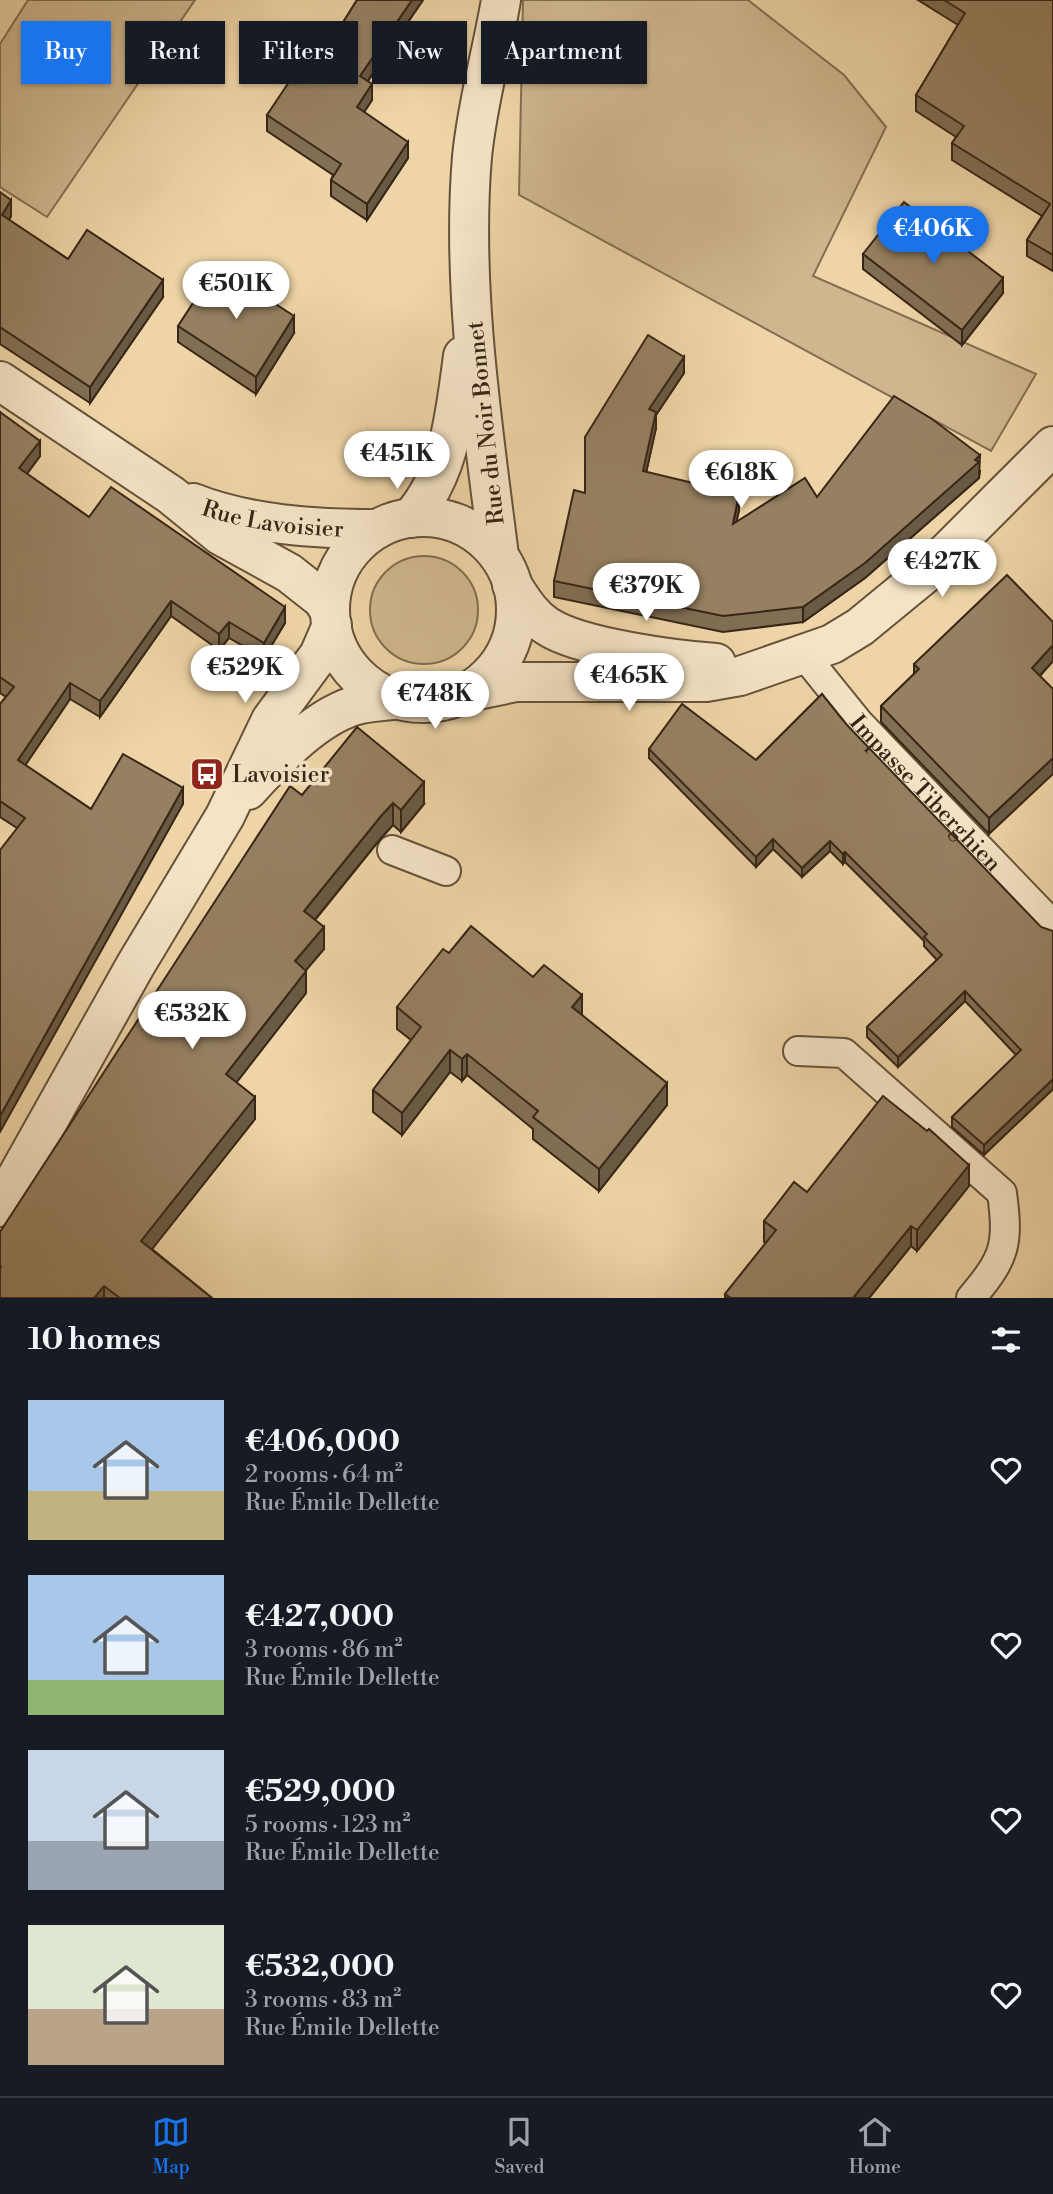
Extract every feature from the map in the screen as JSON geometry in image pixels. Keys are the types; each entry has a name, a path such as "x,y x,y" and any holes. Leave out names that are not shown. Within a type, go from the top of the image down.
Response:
{"street":[{"name":"Rue du Noir Bonnet","path":"500,0 472,157 471,291 506,570"},
{"name":"Rue du Noir Bonnet","path":"394,524 436,486 448,449 471,291"},
{"name":"Rue Lavoisier","path":"0,381 171,495 220,535 300,581 322,599 331,618"},
{"path":"331,618 340,650 355,672 375,689 400,699 425,702 516,682 706,682 740,676 832,644 886,607 927,572 1053,446"},
{"name":"Rue Lavoisier","path":"171,495 219,512 313,527 394,524"},
{"path":"0,1207 135,966 225,816 271,720 319,655 331,618 333,587 342,564 358,544 394,524 436,518 460,524 481,537 506,570 535,618 572,637 690,661 789,659"},
{"path":"463,693 494,670 508,648 516,610 506,570"},
{"path":"225,816 282,768 299,739 346,709 400,699"}],"lane":[{"name":"Impasse Tiberghien","path":"789,659 859,723 1053,926"},
{"path":"392,850 446,871"},
{"path":"798,1051 844,1053 1002,1193 1007,1232 996,1269 971,1298"}],"shaded area":[{"path":"28,0 195,0 181,21 125,21 125,84 138,84 47,217 0,187 0,44"},
{"path":"523,0 748,0 844,75 886,127 813,276 1036,374 991,451 519,195 521,84 647,84 647,21 523,21"},
{"path":"424,556 445,560 462,572 474,589 478,610 474,631 462,648 445,660 424,664 403,660 386,648 374,631 370,610 374,589 386,572 403,560"}],"building":[{"path":"357,0 412,0 398,21 372,21 372,58 360,76 372,84 357,107 408,142 367,204 331,180 341,164 267,115 288,84 358,84 358,21 344,21"},
{"path":"944,0 1053,0 1053,255 1027,240 1050,204 952,143 964,126 916,95 965,13"},
{"path":"0,192 11,200 2,215 68,259 87,230 163,280 90,387 0,327"},
{"path":"904,202 1003,278 962,330 863,254"},
{"path":"217,266 294,316 256,377 178,326"},
{"path":"648,335 684,357 649,409 656,412 643,471 739,494 733,524 805,478 817,497 894,396 932,419 980,455 975,460 979,462 865,563 803,607 723,616 554,581 574,490 585,493 585,437"},
{"path":"0,412 40,441 19,468 89,517 111,487 285,607 264,643 229,622 219,634 171,601 100,701 70,683 18,760 91,809 123,754 183,788 0,1116 0,850 25,818 0,801 0,704 14,687 0,677"},
{"path":"1007,575 1053,622 1053,645 1032,668 1053,689 1053,758 989,818 881,706 919,669 914,664"},
{"path":"822,694 847,725 1041,927 1053,931 1053,1079 984,1145 952,1117 1021,1050 965,991 898,1057 867,1027 942,955 924,937 927,934 845,852 843,854 830,841 802,868 773,839 756,857 649,749 682,704 756,760"},
{"path":"357,727 424,782 401,810 393,803 304,911 324,927 295,961 306,971 226,1074 255,1097 141,1241 212,1298 120,1298 104,1286 94,1298 0,1298 0,1232 290,786 302,795"},
{"path":"471,926 533,977 544,965 582,995 572,1007 667,1083 599,1169 533,1117 538,1111 467,1054 462,1059 450,1050 402,1113 373,1090 421,1027 397,1007 443,949 449,953"},
{"path":"883,1096 927,1131 929,1129 969,1165 917,1230 911,1226 853,1298 731,1298 725,1294 776,1230 764,1221 794,1182 807,1192"}],"place":[{"name":"Lavoisier","path":"207,774"}]}
